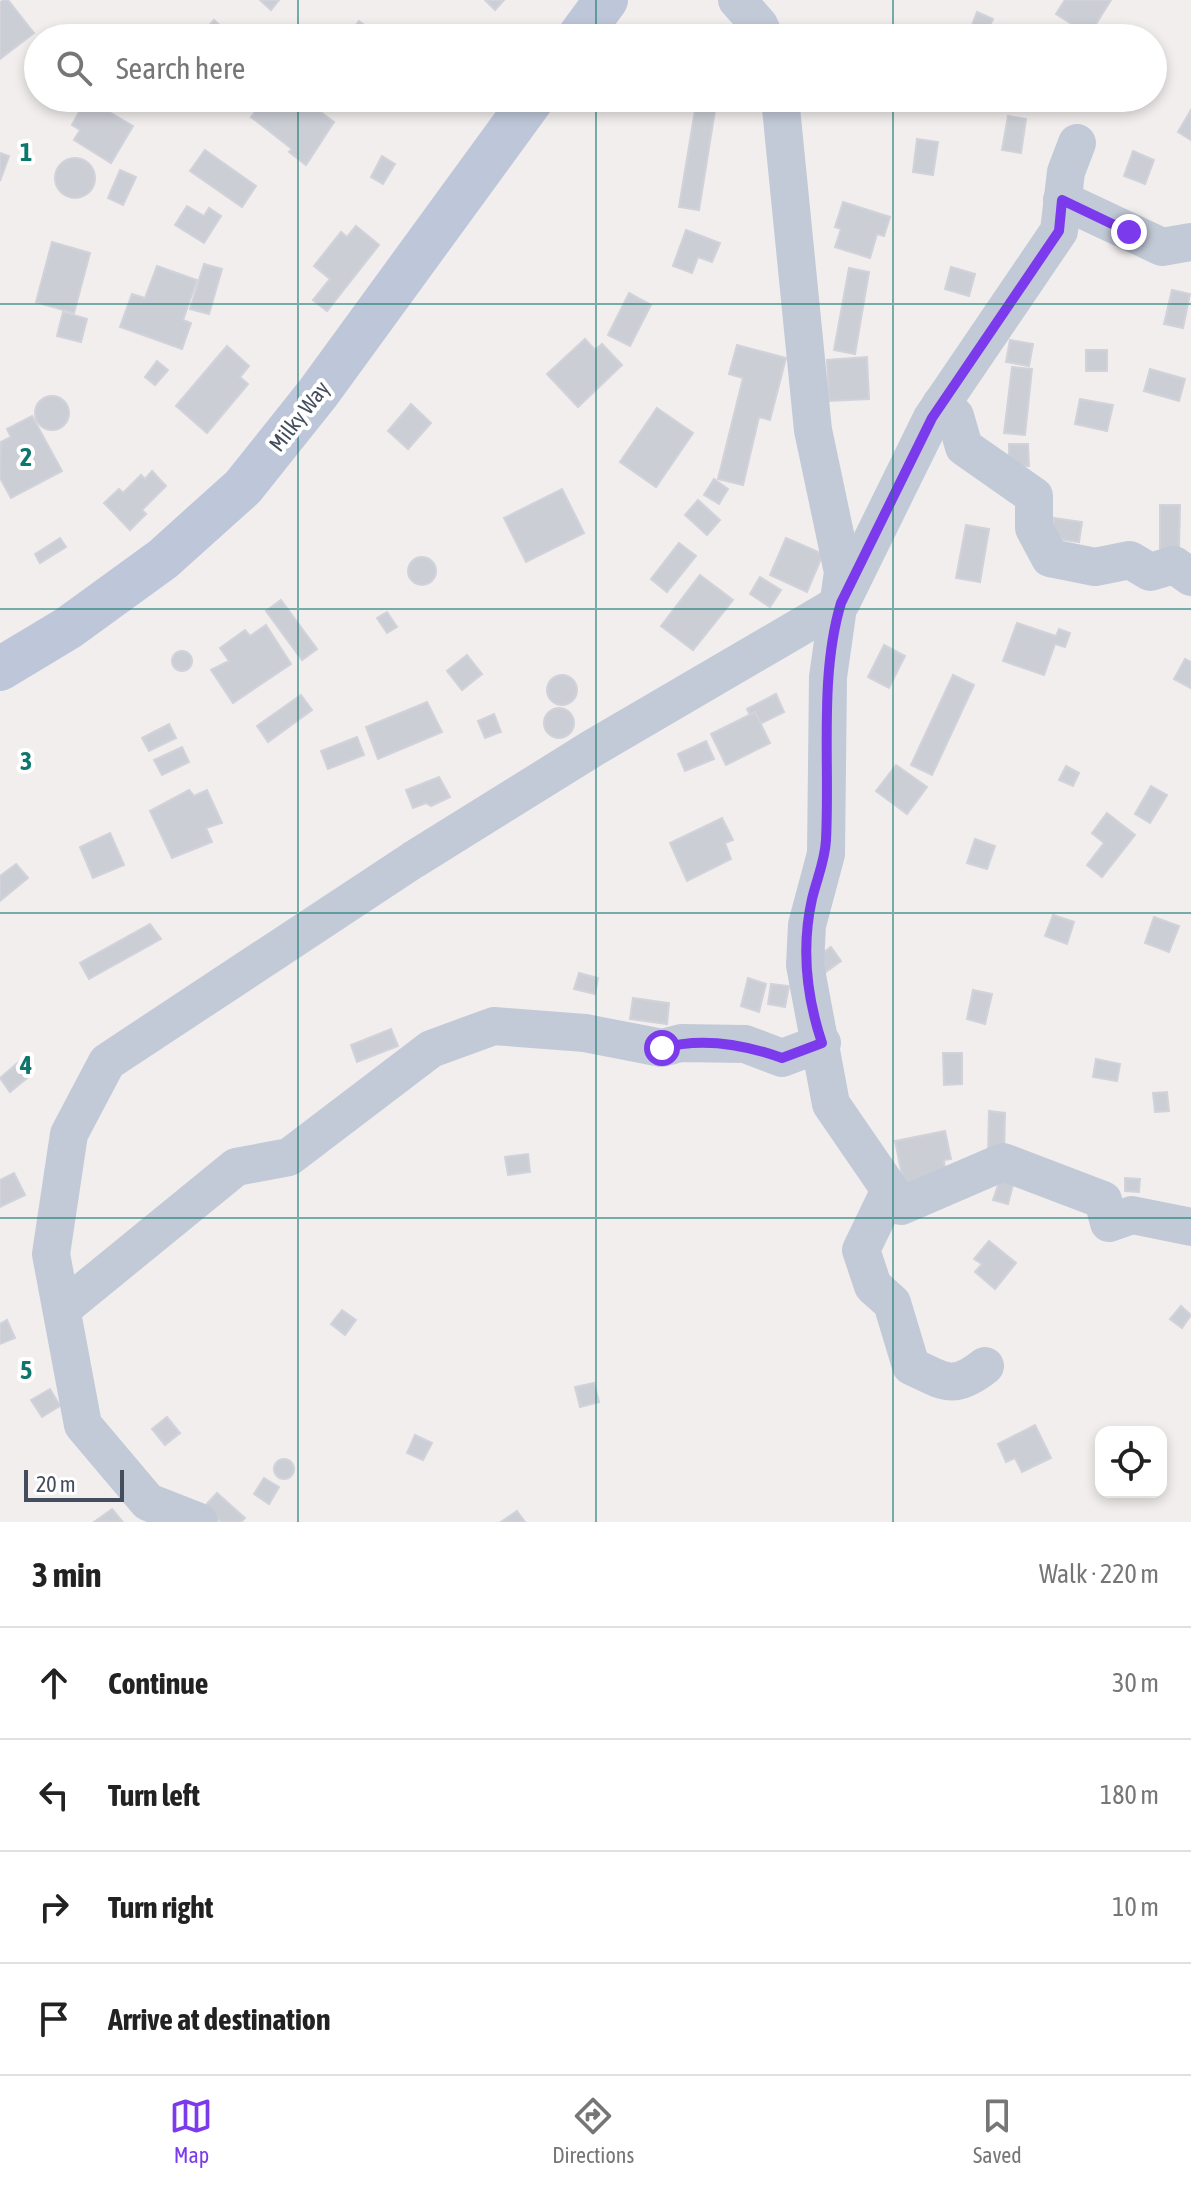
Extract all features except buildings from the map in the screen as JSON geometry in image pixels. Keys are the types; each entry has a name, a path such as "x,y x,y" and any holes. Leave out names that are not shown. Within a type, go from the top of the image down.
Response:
{"street":[{"path":"588,24 606,0"},
{"path":"737,0 758,24"},
{"name":"Milky Way","path":"0,669 68,628 163,559 243,487 318,393 523,112"},
{"path":"781,112 813,430 843,572 841,603"},
{"path":"1077,143 1066,172 1059,231 941,404 841,603 834,627 828,677 826,854 813,895 805,948 813,1017 822,1043 831,1104 901,1206 1003,1162 1103,1200 1109,1223 1132,1215 1191,1227"},
{"path":"1062,200 1162,247 1191,242"},
{"path":"941,404 955,416 964,447 1034,496 1034,528 1050,558 1095,567 1130,560 1150,572 1174,565 1191,577"},
{"path":"199,1522 148,1502 83,1425 51,1254 69,1134 107,1062 439,844 593,748 841,603"},
{"path":"62,1309 236,1167 289,1157 431,1049 494,1026 585,1033 662,1048 681,1043 745,1044 782,1058 822,1043"},
{"path":"890,1190 861,1250 873,1286 892,1303 911,1366 949,1384 967,1380 985,1366"}],"route":[{"path":"662,1048 681,1043 745,1044 782,1058 822,1043 813,1017 805,948 813,895 826,854 828,677 834,627 841,603 932,418 1059,231 1062,200 1129,232"}]}
